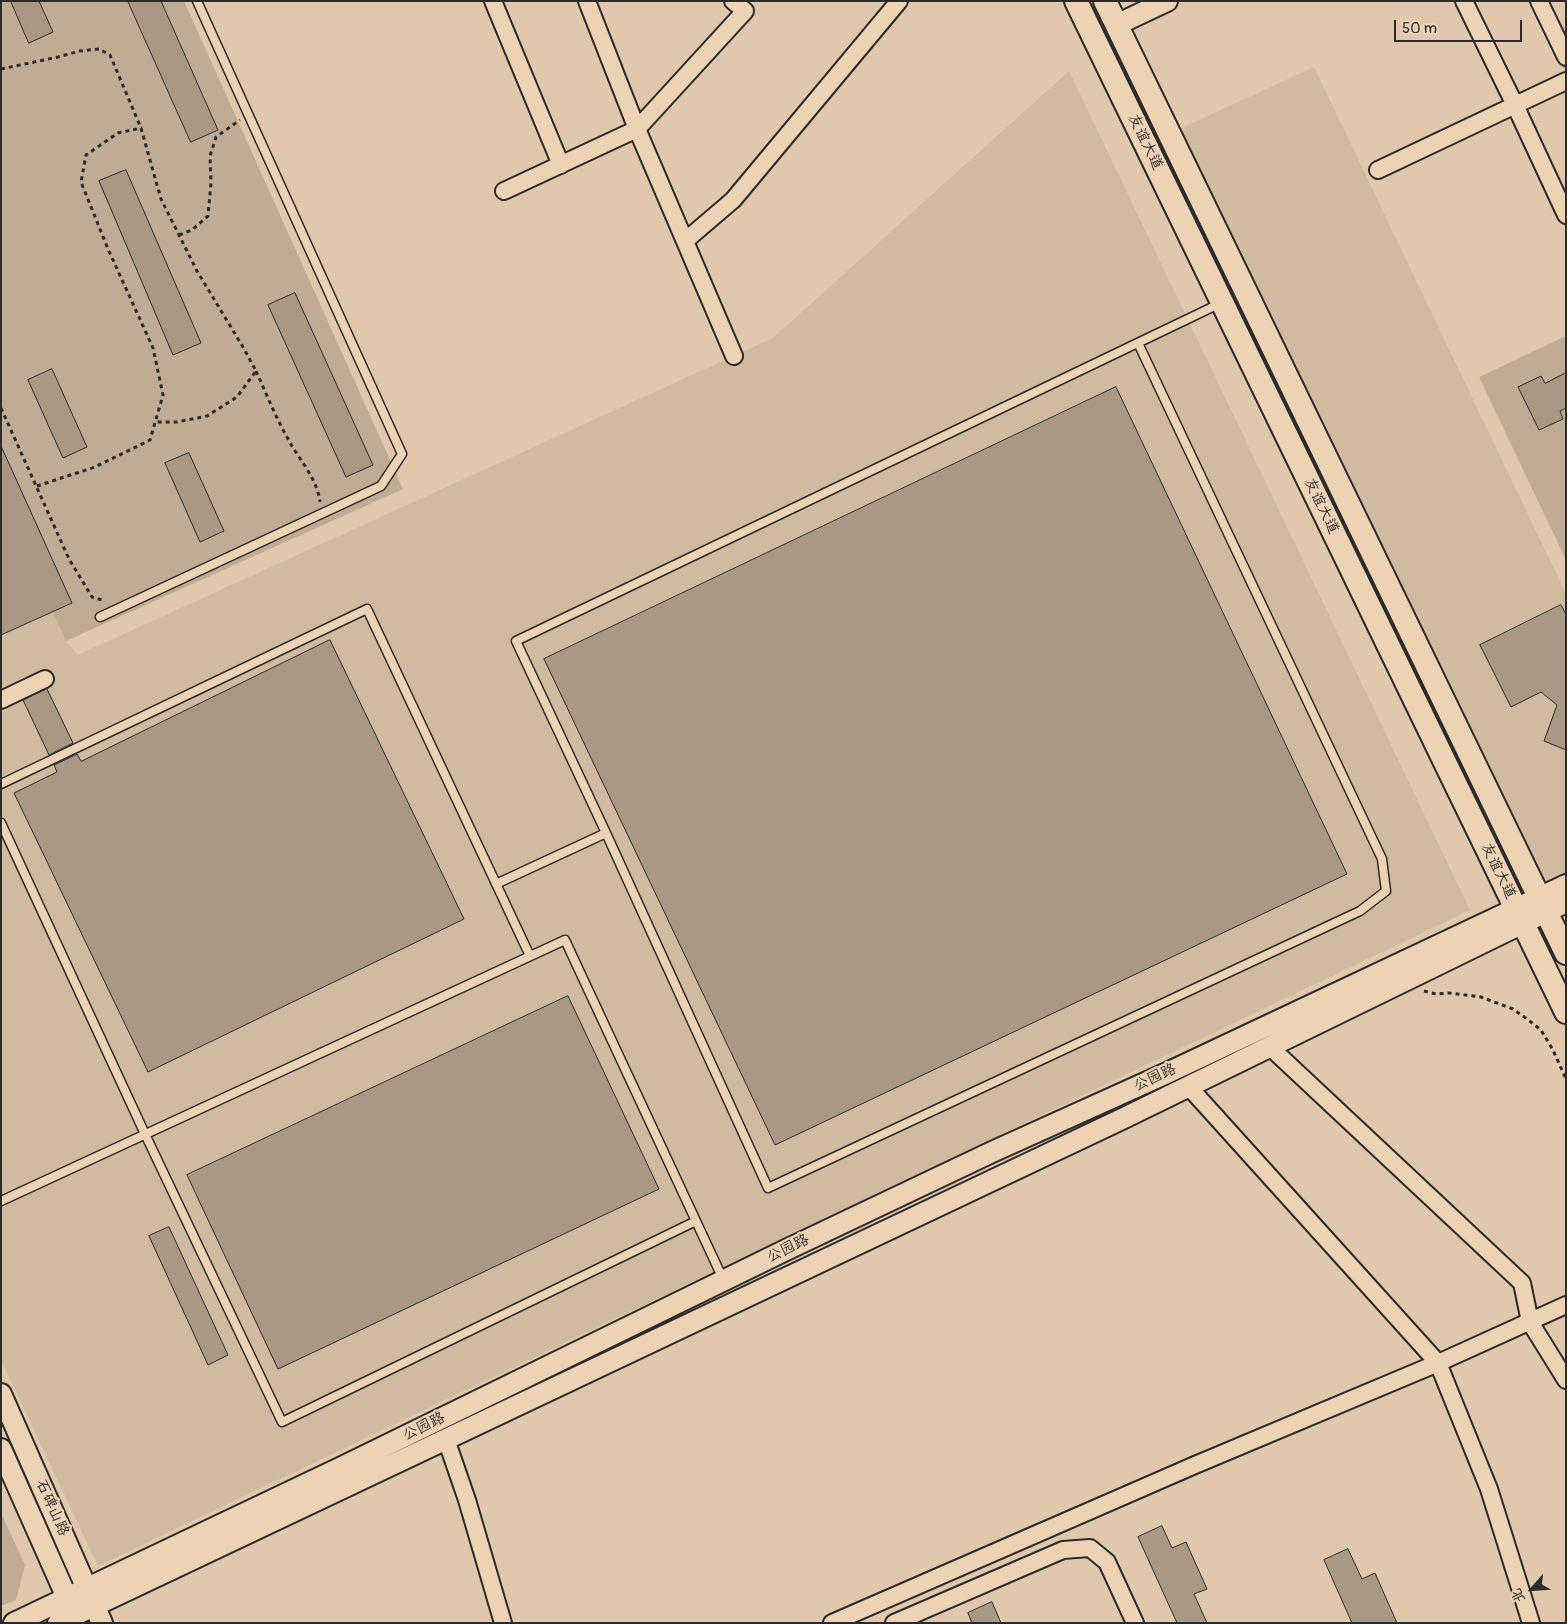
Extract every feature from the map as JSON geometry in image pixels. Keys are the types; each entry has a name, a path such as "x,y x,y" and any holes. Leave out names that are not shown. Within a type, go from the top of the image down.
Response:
{"main road":[{"name":"友谊大道","path":"1076,1 1566,1012"},
{"name":"友谊大道","path":"1104,1 1550,904 1566,953"}],"street":[{"path":"493,1 561,165"},
{"path":"587,1 637,130 734,356"},
{"path":"504,191 637,130 745,11 733,1"},
{"path":"685,241 733,200 899,1"},
{"path":"1116,25 1167,1"},
{"path":"1464,1 1566,215"},
{"path":"1539,1 1566,57"},
{"path":"1378,170 1566,81"},
{"path":"1,700 45,679"},
{"name":"公园路","path":"95,1605 344,1466 992,1152 1519,916 1550,904 1566,885"},
{"path":"14,1623 70,1614 95,1605 1189,1087 1270,1047 1519,916"},
{"path":"1270,1047 1522,1283 1530,1322 1566,1380"},
{"path":"1189,1087 1438,1363 1489,1489 1531,1623"},
{"path":"832,1623 1438,1363 1566,1306"},
{"name":"石碑山路","path":"1,1394 95,1605"},
{"path":"446,1439 467,1500 503,1623"},
{"path":"1,1449 70,1614"},
{"path":"894,1623 1064,1550 1090,1548 1107,1562 1135,1623"}],"lane":[{"path":"100,617 381,486 402,454 197,1"},
{"path":"1138,342 1382,859 1386,891 1360,911 768,1188 516,641 1138,342 1222,302"},
{"path":"1,784 367,610 530,956"},
{"path":"1,823 145,1134 282,1422 696,1221"},
{"path":"496,884 606,833"},
{"path":"1,1201 565,940 724,1281"}],"path":[{"path":"1,69 99,48 110,55 142,128 161,199 198,271 244,347 287,438 318,490 320,503"},
{"path":"179,235 192,230 208,216 211,184 210,156 216,137 249,115"},
{"path":"36,486 95,467 150,440 163,396 153,348 108,249 81,182 86,155 118,133 142,128"},
{"path":"155,422 178,422 207,416 237,397 256,371"},
{"path":"1,408 69,558 92,596 108,602"}],"shaded area":[{"path":"1,1 184,1 403,489 66,641 1,498"},
{"path":"1314,67 1566,594 1566,883 1544,894 1173,132"},
{"path":"1069,71 1470,910 98,1566 1,1360 1,498 66,641 78,655 773,338"},
{"path":"1566,336 1566,560 1479,377"},
{"path":"1,1513 25,1565 16,1600 1,1606"}],"building":[{"path":"11,1 39,1 53,32 29,43"},
{"path":"128,1 161,1 218,130 191,142"},
{"path":"126,170 201,343 173,355 99,181"},
{"path":"295,293 373,465 346,477 268,305"},
{"path":"52,369 87,447 63,458 28,380"},
{"path":"1566,373 1566,408 1560,411 1563,419 1539,430 1518,387 1541,376 1545,383"},
{"path":"1116,387 1347,874 775,1145 544,659"},
{"path":"1,446 72,603 1,635"},
{"path":"189,453 224,531 200,542 165,463"},
{"path":"1561,605 1566,614 1566,750 1544,741 1557,705 1541,692 1511,707 1480,645"},
{"path":"330,640 464,919 148,1072 14,793 57,772 54,765 77,754 81,761"},
{"path":"47,689 73,743 49,755 23,700"},
{"path":"568,996 659,1189 278,1369 187,1175"},
{"path":"169,1227 228,1355 208,1365 149,1236"},
{"path":"1162,1526 1172,1548 1186,1542 1207,1589 1194,1594 1207,1623 1177,1623 1138,1537"},
{"path":"1348,1549 1362,1579 1375,1573 1397,1623 1352,1623 1324,1560"},
{"path":"992,1602 1001,1623 972,1623 968,1613"}]}
